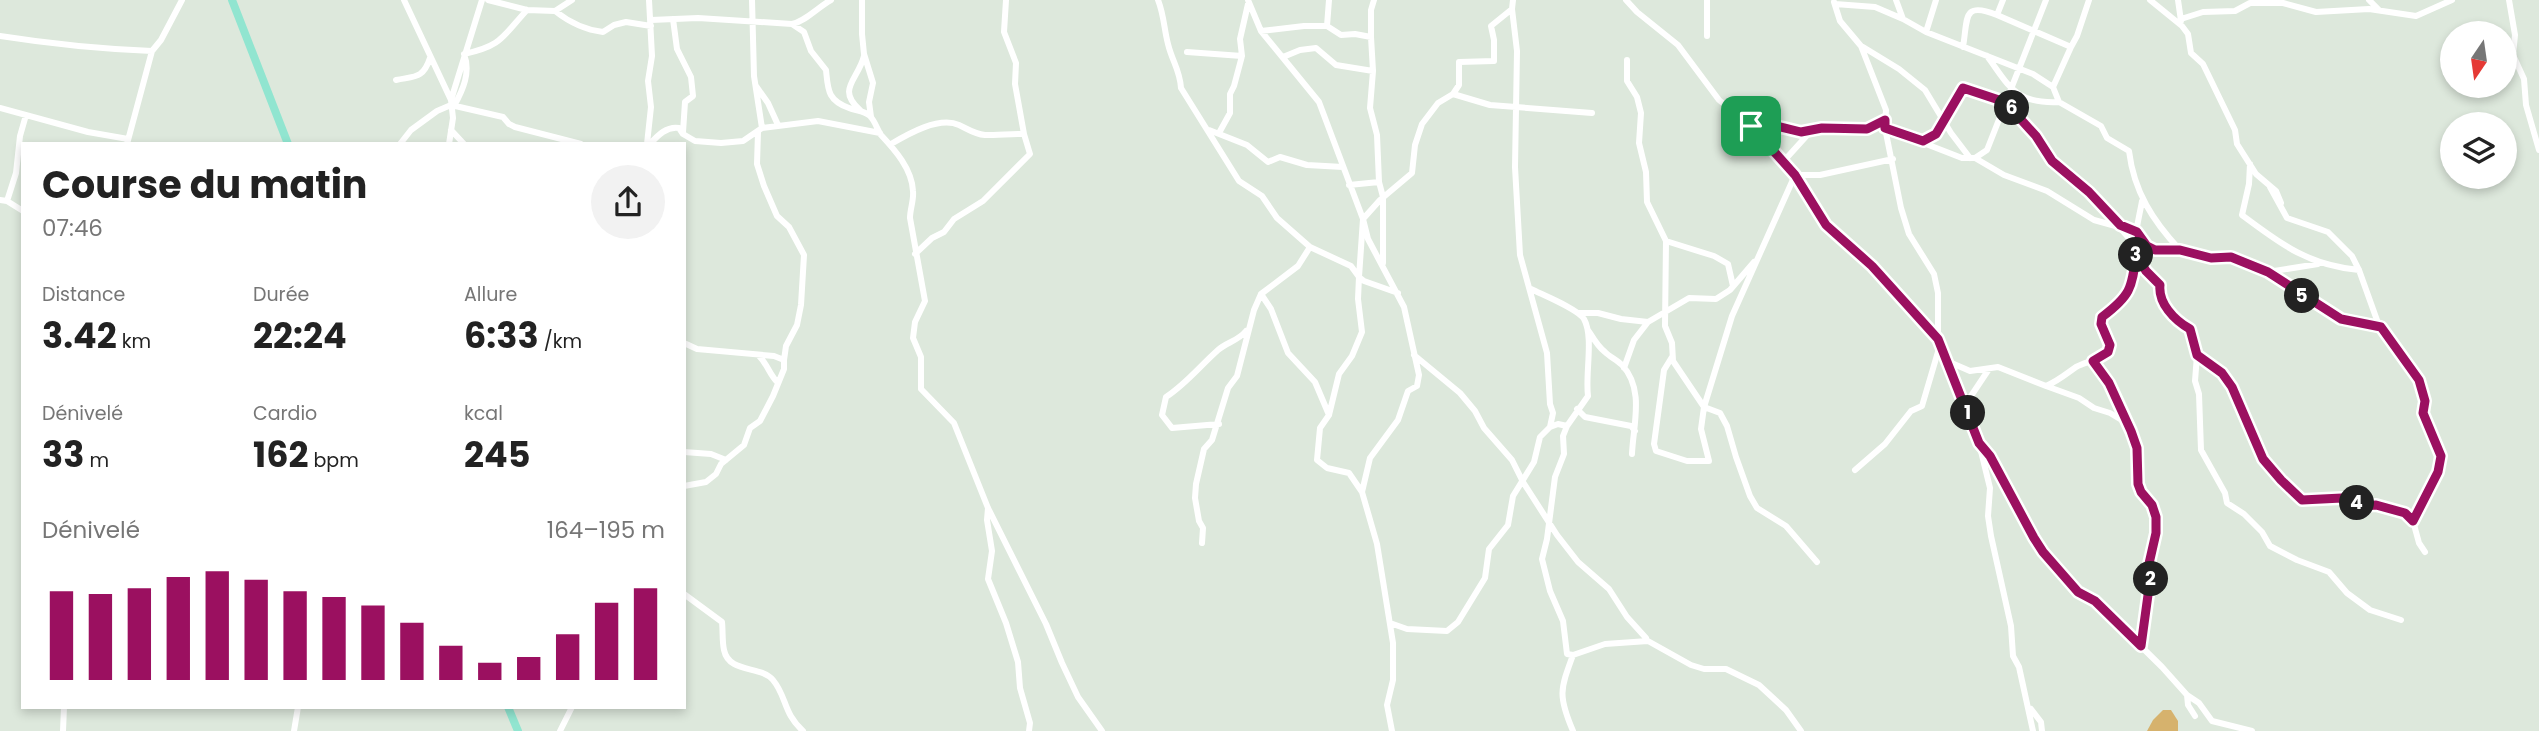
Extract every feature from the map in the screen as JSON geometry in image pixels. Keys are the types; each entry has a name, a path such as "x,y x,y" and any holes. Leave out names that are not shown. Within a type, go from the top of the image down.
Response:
{"main road":[{"path":"232,0 287,142"},
{"path":"510,709 518,731"}],"street":[{"path":"0,108 128,141 152,51 161,40 182,0"},
{"path":"404,0 452,104"},
{"path":"449,142 452,104 464,54 482,0"},
{"path":"488,0 527,10 555,11 572,0"},
{"path":"648,142 652,107 648,81 652,57 649,0"},
{"path":"686,486 706,482 744,445 750,428 763,416 778,383 786,346 797,325 801,305 804,255 789,227 777,216 757,164 760,130 755,85 752,0"},
{"path":"555,11 568,21 603,32 626,22 651,23 673,19 792,24 801,22 816,8 831,0"},
{"path":"862,0 864,54 873,83 869,102 871,117 880,133 891,144 909,176 914,193 910,206 915,254 925,301 915,322 913,338 921,357 920,389 954,423 988,508 1041,614 1078,697 1102,731"},
{"path":"915,254 932,238 944,232 954,219 983,201 1030,154 1015,84 1016,63 1004,32 1006,0"},
{"path":"1158,0 1169,48 1180,72 1181,88 1239,181 1262,196 1277,218 1310,247 1351,266 1364,281 1398,293"},
{"path":"1327,26 1329,0"},
{"path":"1374,0 1371,10 1373,71 1370,108 1377,135 1379,182 1383,197 1383,264"},
{"path":"1513,0 1517,51 1515,167 1520,255 1546,354 1554,426"},
{"path":"1626,0 1678,46 1719,100 1751,126 1795,175 1826,225 1872,266 1939,342 1979,443 1990,488 1988,516 2004,605 2011,626 2013,656 2019,667 2033,731"},
{"path":"1707,0 1707,36"},
{"path":"1896,0 1903,19"},
{"path":"1926,32 1936,0"},
{"path":"1997,15 2003,0"},
{"path":"1972,158 1987,150 2046,0"},
{"path":"2053,87 2077,36 2089,0"},
{"path":"2150,0 2182,23"},
{"path":"2178,0 2191,53 2203,64 2235,130 2237,144 2256,174 2270,187 2287,218 2328,232 2346,249 2359,270 2381,327 2419,380 2425,401 2423,413 2441,456 2438,472 2413,521"},
{"path":"2369,0 2379,10"},
{"path":"2182,23 2203,12 2235,12 2250,4 2283,3 2316,12 2379,10 2416,16 2452,0"},
{"path":"2509,0 2515,35 2513,55 2524,79 2526,105 2539,150"},
{"path":"1219,133 1230,113 1230,94 1242,56 1240,39 1248,1"},
{"path":"1248,1 1261,31 1319,102 1368,239 1398,293 1408,318 1419,375 1417,386 1408,391 1398,420 1370,458 1362,492"},
{"path":"1854,470 1885,444 1911,411 1922,406 1939,342 1939,305 1934,274 1909,234 1901,208 1885,124 1886,110 1861,46 1840,21 1834,2 1875,8 1926,32 2033,74 2053,87 2059,102"},
{"path":"1963,47 1969,14 1973,9 1979,8 2071,47"},
{"path":"1392,731 1387,705 1393,680 1390,623 1377,544 1362,492 1349,473 1327,468 1317,460 1320,428 1329,415 1339,374 1352,356 1362,332 1358,299 1363,219 1383,197 1412,173 1415,145 1422,124 1438,103 1453,94 1459,85 1459,62 1494,61 1491,26 1512,9"},
{"path":"464,54 487,49 502,39 527,10"},
{"path":"673,19 677,49 691,77 693,96 685,102 683,134"},
{"path":"792,24 804,33 811,51 826,70 825,85 831,96 840,103 860,110"},
{"path":"1261,31 1327,26 1340,35 1371,37"},
{"path":"0,36 54,42 69,47 152,51"},
{"path":"1861,46 1899,69 1926,90 1951,133 1972,158"},
{"path":"1283,57 1300,50 1316,48 1336,65 1373,71"},
{"path":"1187,52 1242,56"},
{"path":"864,54 860,69 852,79 848,96 851,102 871,117"},
{"path":"1986,55 2011,92 2023,98 2047,103 2059,102 2101,126 2107,138 2129,152 2142,201 2161,229 2180,250"},
{"path":"396,80 421,74 426,70 429,58"},
{"path":"1627,60 1627,81 1637,97 1641,114 1639,143 1646,172 1647,202 1666,241 1665,326 1672,343 1673,361 1704,407 1720,413 1757,508 1786,526 1816,562"},
{"path":"755,85 768,103 778,125"},
{"path":"1923,141 1936,134 1963,88 2005,102 2036,136 2052,161 2089,192 2134,244"},
{"path":"1453,94 1490,105 1592,113"},
{"path":"402,142 411,130 437,111 452,104 503,117 516,127 573,142"},
{"path":"21,210 3,201 16,173 20,136 26,116"},
{"path":"650,142 672,127 679,128 683,134 695,141 721,143 743,141 760,130 778,125 818,121 880,133"},
{"path":"891,144 936,122 958,124 984,135 1024,134"},
{"path":"1751,126 1772,125 1801,132 1822,128 1867,129 1885,124 1950,154 1972,158 2004,175 2047,191 2094,220 2120,225 2137,232 2147,246 2155,250 2180,250 2211,258 2231,257 2268,272 2341,319 2381,327"},
{"path":"451,130 462,142"},
{"path":"1209,130 1247,145 1268,162 1280,157 1307,165 1343,167"},
{"path":"1782,163 1811,131"},
{"path":"1795,175 1820,175 1893,159"},
{"path":"2250,161 2249,184 2242,215 2302,257 2320,264 2359,270"},
{"path":"1673,356 1664,370 1654,443 1656,451 1687,461 1709,461 1701,429 1704,407 1732,316 1795,175"},
{"path":"1349,185 1379,182"},
{"path":"2046,386 2108,352 2110,345 2101,324 2102,317 2120,303 2134,280 2134,244 2142,201"},
{"path":"1666,241 1714,256 1728,264 1733,286"},
{"path":"1202,543 1203,528 1195,498 1196,484 1204,449 1212,440 1228,388 1237,376 1247,330 1261,294 1298,267 1310,247"},
{"path":"2136,255 2146,271 2160,285 2159,295 2163,304 2179,323 2190,329 2197,355 2195,381 2199,394 2201,450 2225,493 2227,503 2244,514 2262,532 2270,546 2329,572 2339,586 2370,610 2401,620"},
{"path":"1625,368 1634,340 1648,322 1689,298 1716,299 1733,286 1755,260"},
{"path":"2268,272 2320,264"},
{"path":"1531,289 1578,313 1585,326 1588,396 1577,409 1563,436 1564,454 1555,477 1543,568 1563,621 1567,654 1573,655 1605,644 1648,641 1691,665 1704,669 1726,669 1759,685 1786,710 1801,731"},
{"path":"1261,294 1271,309 1288,354 1315,382 1329,415"},
{"path":"1578,313 1598,313 1648,322"},
{"path":"1585,326 1602,350 1625,368 1636,398 1632,454"},
{"path":"1219,424 1172,428 1163,415 1166,397 1179,389 1221,347 1239,339 1247,330"},
{"path":"686,344 697,349 784,360"},
{"path":"758,355 767,364 769,375 778,383"},
{"path":"1414,355 1460,393 1475,411 1483,428 1512,460 1548,522 1578,562 1609,589 1646,638"},
{"path":"2197,355 2222,373 2240,402 2263,459 2302,500 2342,498 2365,506 2376,505 2405,513 2413,521 2419,543 2425,552"},
{"path":"1947,361 1970,371 1998,367 2010,370 2079,398 2127,423"},
{"path":"2093,361 2109,383 2127,423 2137,448 2138,484 2152,505 2156,517 2156,533 2148,568 2152,584 2141,646"},
{"path":"1965,405 1989,369"},
{"path":"1577,409 1585,417 1631,426 1635,431"},
{"path":"1390,623 1407,629 1447,631 1458,622 1485,578 1489,549 1508,525 1513,496 1534,461 1540,438 1554,426 1567,426"},
{"path":"1979,443 1990,456 2043,552 2078,592 2095,601 2187,695 2199,703 2212,721 2252,731"},
{"path":"686,452 711,454 726,460"},
{"path":"988,508 986,520 992,551 988,579 1018,662 1017,676 1030,723 1029,731"},
{"path":"686,595 722,622 724,651 732,662 771,677 779,689 785,708 803,731"},
{"path":"1573,655 1563,683 1561,700 1573,731"},
{"path":"2187,695 2188,705 2195,716"},
{"path":"2026,698 2041,722 2042,731"},
{"path":"63,731 64,709"},
{"path":"294,731 298,709"},
{"path":"560,731 571,709"}],"shaded area":[{"path":"2163,710 2171,710 2178,721 2178,731 2147,731 2153,720"}],"route":[{"path":"1963,88 2005,102 2036,136 2052,161 2089,192 2120,225 2137,232 2147,246 2155,250 2180,250 2200,257 2231,257 2268,272 2320,308 2341,319 2381,327 2419,380 2425,401 2423,413 2441,456 2438,472 2429,485 2413,521 2405,513 2376,505 2365,506 2342,498 2302,500 2281,480 2263,459 2232,387 2222,373 2197,355 2190,329 2179,323 2163,304 2159,295 2160,285 2146,271 2136,255 2134,280 2128,291 2120,303 2102,317 2101,324 2110,345 2108,352 2093,361 2109,383 2131,431 2137,448 2138,484 2152,505 2156,517 2156,533 2148,568 2152,584 2141,646 2095,601 2078,592 2043,552 2002,476 1979,443 1938,339 1872,266 1826,225 1795,175 1751,126 1772,125 1801,132 1822,128 1867,129 1885,120 1885,128 1923,141 1936,134 1963,88"}]}
